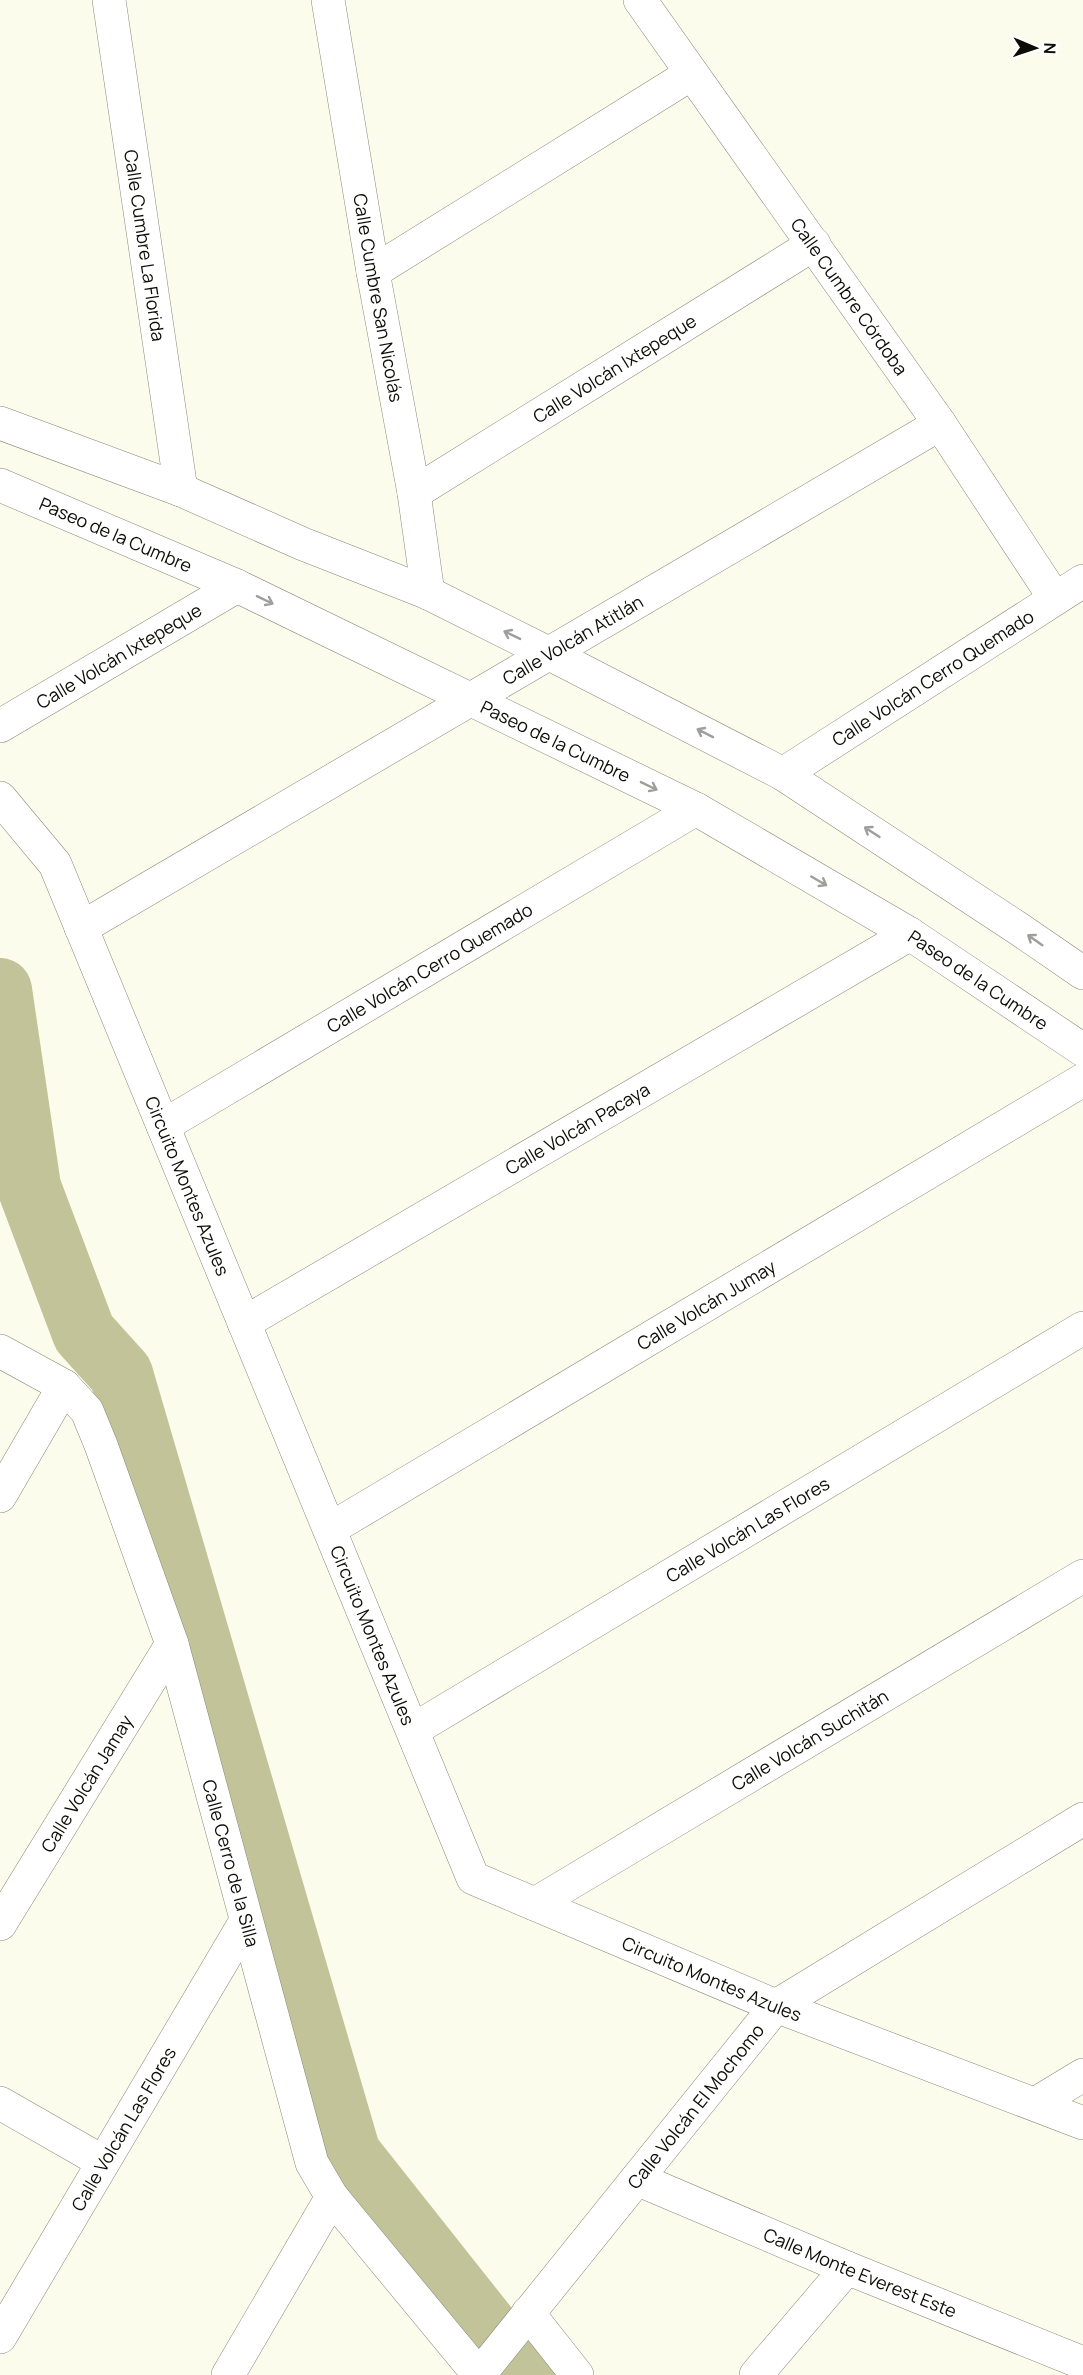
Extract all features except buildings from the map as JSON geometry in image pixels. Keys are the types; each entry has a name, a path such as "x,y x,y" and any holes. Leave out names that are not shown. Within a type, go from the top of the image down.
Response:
{"street":[{"name":"Calle Cumbre La Florida","path":"109,0 181,490"},
{"name":"Calle Cumbre San Nicolás","path":"328,0 373,272 414,493 428,593"},
{"name":"Calle Cumbre Córdoba","path":"640,0 940,424 1054,597"},
{"path":"373,272 691,74"},
{"name":"Calle Volcán Ixtepeque","path":"414,493 814,244"},
{"path":"0,423 181,490 303,544 428,593 550,654 783,774 1083,973"},
{"name":"Calle Volcán Atitlán","path":"81,928 940,424"},
{"name":"Paseo de la Cumbre","path":"0,485 237,586 696,809 910,934 1083,1050"},
{"name":"Calle Volcán Cerro Quemado","path":"783,774 1054,597 1083,581"},
{"name":"Calle Volcán Ixtepeque","path":"0,726 237,586"},
{"name":"Circuito Montes Azules","path":"0,798 55,864 473,1878 776,2006 1083,2123"},
{"name":"Calle Volcán Cerro Quemado","path":"163,1126 696,809"},
{"name":"Calle Volcán Pacaya","path":"244,1323 910,934"},
{"name":"Calle Volcán Jumay","path":"330,1529 1083,1080"},
{"name":"Calle Volcán Las Flores","path":"413,1731 1083,1328"},
{"name":"Calle Cerro de la Silla","path":"0,1351 64,1386 87,1411 172,1644 312,2163 332,2197 480,2374"},
{"path":"0,1496 64,1386"},
{"name":"Calle Volcán Suchitán","path":"535,1904 1083,1576"},
{"name":"Calle Volcán Jamay","path":"0,1924 172,1644"},
{"name":"Calle Volcán El Mochomo","path":"480,2374 776,2006 1083,1819"},
{"name":"Calle Volcán Las Flores","path":"0,2337 246,1921"},
{"path":"1035,2104 1083,2074"},
{"path":"0,2103 103,2162"},
{"name":"Calle Monte Everest Este","path":"637,2179 847,2268 1066,2365"},
{"path":"228,2375 332,2197"},
{"path":"756,2375 847,2268"},
{"path":"527,2314 577,2375"}],"waterway":[{"path":"0,990 29,1187 84,1333 121,1374 349,2154 524,2375"}]}
